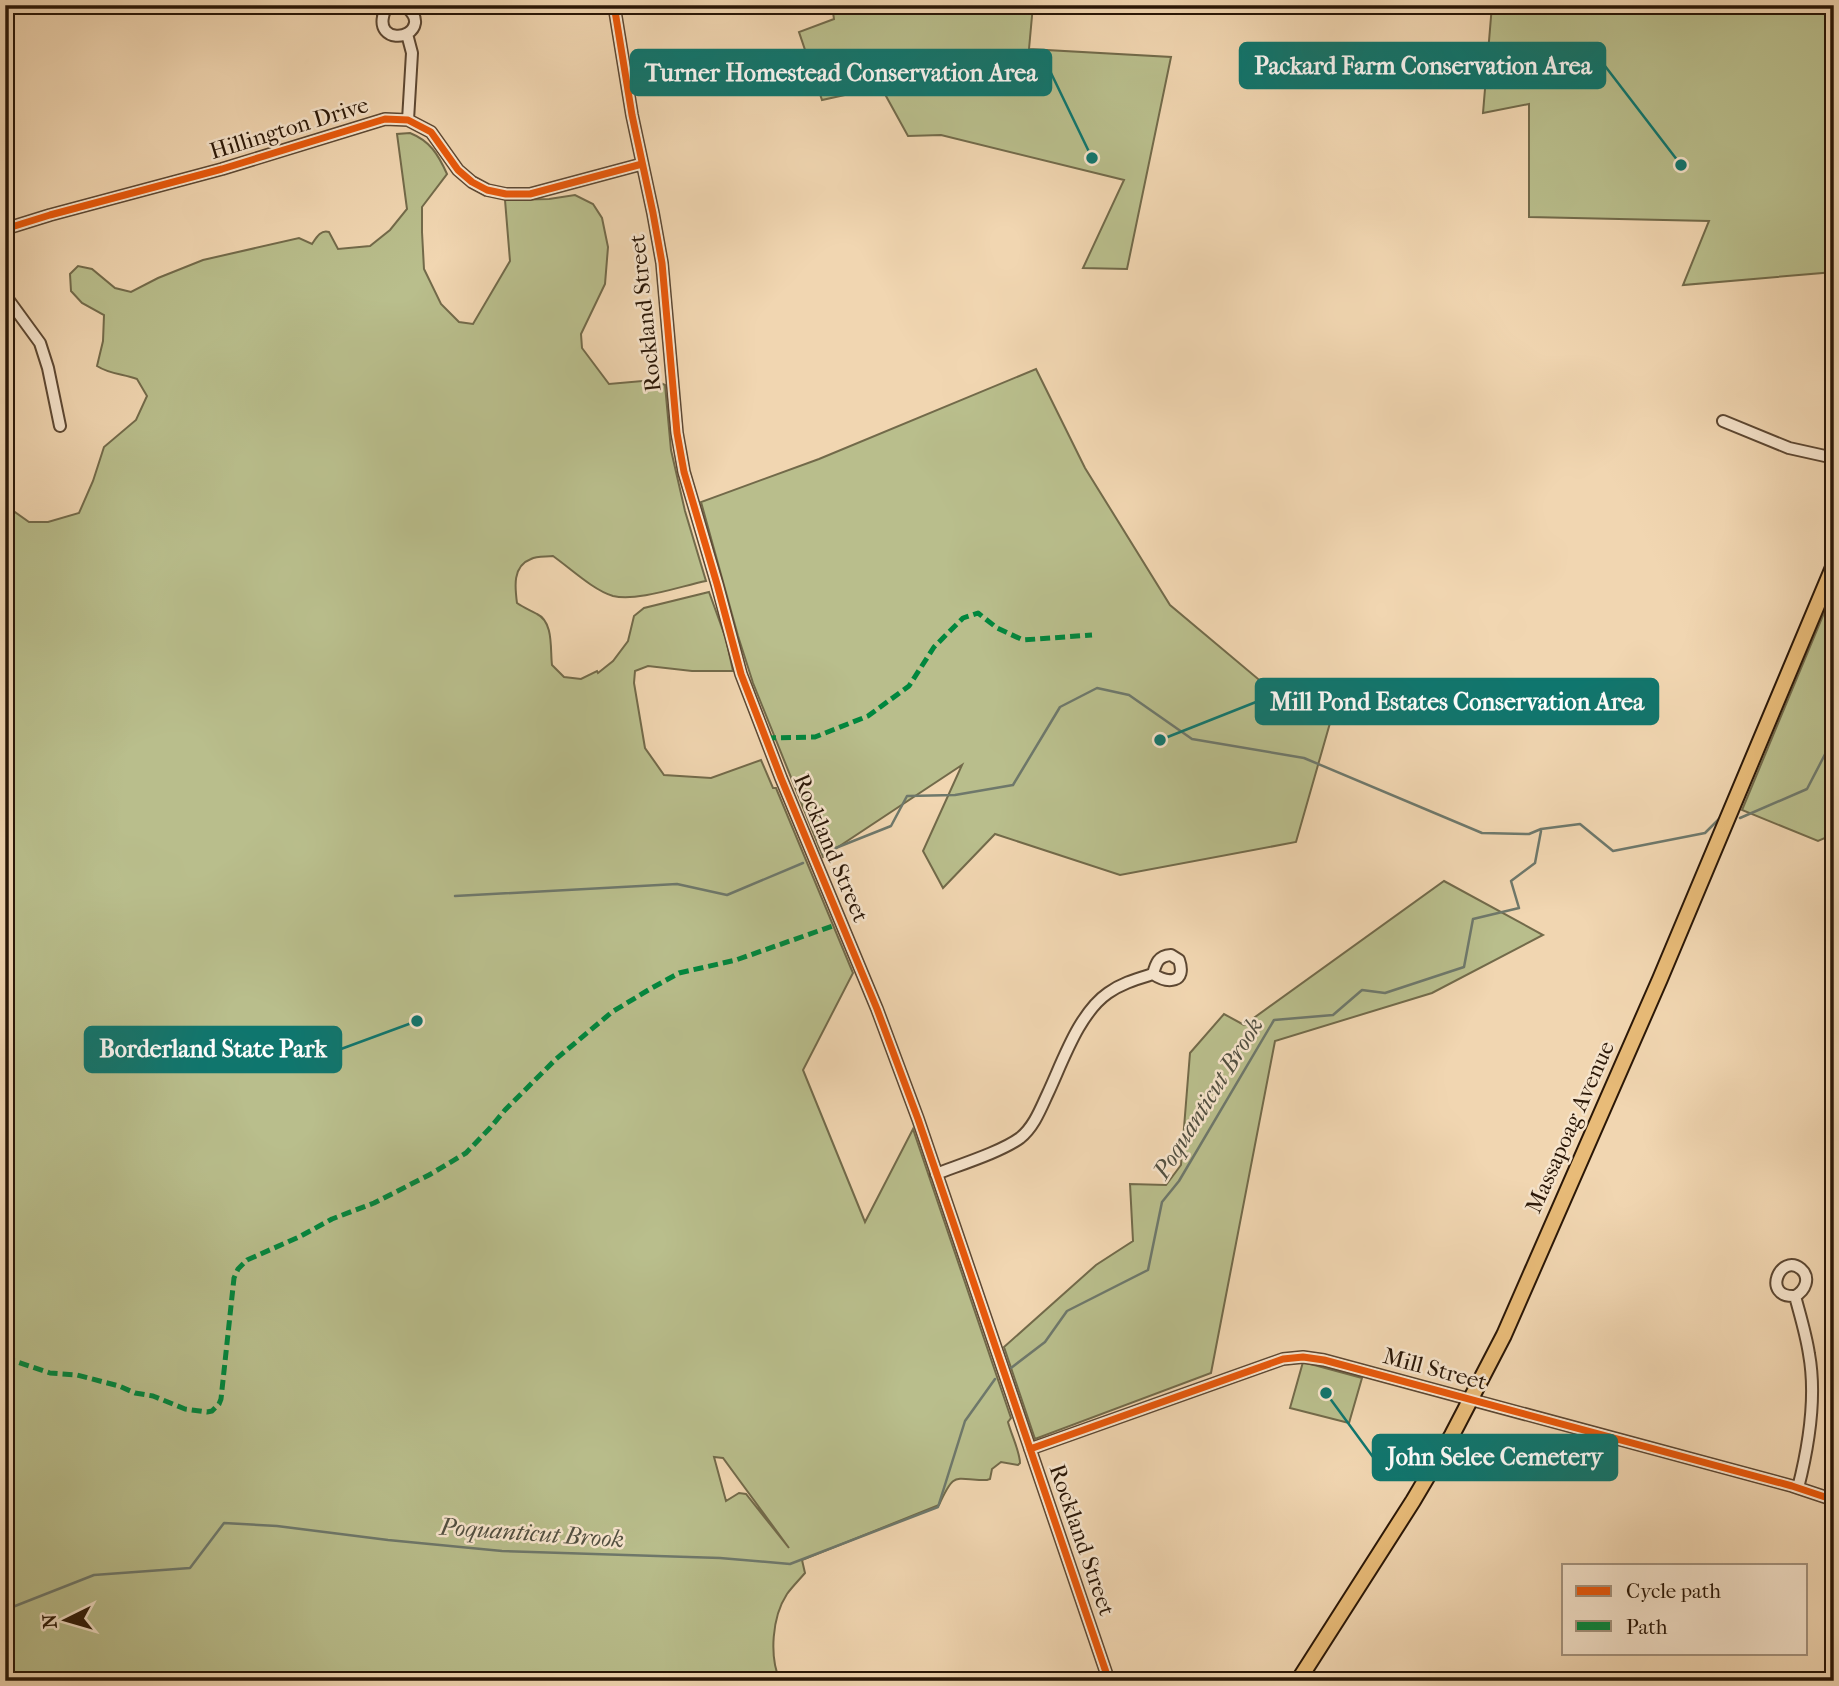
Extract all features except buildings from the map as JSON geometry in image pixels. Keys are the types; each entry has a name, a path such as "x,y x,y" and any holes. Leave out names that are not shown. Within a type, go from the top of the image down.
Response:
{"main road":[{"name":"Massapoag Avenue","path":"1298,1681 1413,1501 1472,1398 1504,1335 1655,990 1834,565"}],"street":[{"path":"394,5 384,13 383,28 393,35 407,34 414,26 412,13 403,5"},
{"name":"Rockland Street","path":"614,5 662,263 677,433 684,472 741,674 877,1009 918,1119 1110,1681"},
{"path":"407,34 412,53 408,120 431,132 458,170 472,182 487,190 506,194 530,194 642,164"},
{"name":"Hillington Drive","path":"5,229 222,169 385,119 408,120"},
{"path":"5,295 40,344 60,426"},
{"path":"1723,421 1789,448 1834,458"},
{"path":"936,1174 1007,1146 1020,1138 1041,1109 1085,1017 1110,991 1124,983 1153,974"},
{"path":"1795,1296 1812,1374 1809,1433 1798,1488"},
{"name":"Mill Street","path":"1030,1449 1283,1359 1303,1357 1472,1398 1834,1500"}],"green space":[{"path":"832,5 1033,5 1029,49 1171,57 1127,269 1083,268 1124,180 941,135 908,136 881,87 822,100 799,32 834,19"},
{"path":"1492,5 1834,5 1834,272 1683,285 1709,221 1529,217 1529,104 1483,113"},
{"path":"410,133 428,144 437,154 447,174 422,207 424,269 441,304 459,322 473,324 510,261 505,200 549,199 575,195 593,204 602,218 608,247 605,284 581,334 582,348 609,384 654,380 665,385 671,450 685,511 706,581 634,597 613,596 590,584 553,556 539,557 525,562 518,572 517,603 537,614 546,623 552,665 564,677 581,679 597,671 598,673 613,661 628,641 634,616 644,608 709,592 726,639 733,671 692,671 648,666 635,671 634,683 645,748 664,775 711,778 761,760 773,788 776,788 853,973 803,1070 865,1222 913,1129 1011,1418 1008,1422 1020,1463 1018,1465 1001,1462 992,1469 990,1479 987,1480 957,1479 949,1486 939,1505 802,1560 805,1573 787,1594 775,1625 773,1649 780,1681 5,1681 5,505 29,522 48,522 79,513 104,447 136,420 147,396 137,379 97,366 103,341 104,315 82,303 71,291 70,274 78,266 92,269 115,288 131,292 203,260 299,238 312,244 324,232 329,232 338,249 370,246 390,230 407,209 397,134","holes":["714,1457 723,1458 789,1548 746,1494 739,1493 726,1501"]},
{"path":"1036,369 1085,468 1170,605 1264,684 1332,716 1296,842 1120,875 995,834 943,888 923,851 962,765 823,857 753,683 701,502 819,459"},
{"path":"1834,589 1834,824 1825,838 1818,841 1742,810"},
{"path":"1444,881 1543,935 1432,993 1275,1041 1211,1373 1035,1439 1004,1347 1096,1265 1133,1241 1130,1184 1166,1185 1181,1165 1190,1053 1224,1014 1244,1025"},
{"path":"1303,1362 1362,1378 1349,1423 1290,1408"}],"waterway":[{"path":"823,853 891,826 907,796 955,795 1013,785 1060,707 1097,688 1129,695 1192,739 1304,758 1482,833 1529,834 1541,829 1580,824 1613,851 1705,833 1720,818"},
{"name":"Poquanticut Brook","path":"1740,818 1807,789 1834,737"},
{"name":"Poquanticut Brook","path":"1011,1368 1045,1342 1067,1311 1148,1270 1162,1202 1179,1181 1274,1020 1333,1015 1362,990 1385,993 1464,967 1473,919 1519,908 1511,881 1535,863 1541,831"},
{"path":"455,896 677,884 727,895 803,863"},
{"name":"Poquanticut Brook","path":"5,1601 10,1608 94,1575 190,1568 224,1523 277,1526 502,1551 720,1558 790,1564 938,1507 965,1421 995,1379"}],"marked path":[{"path":"766,738 815,737 868,716 909,686 934,647 963,618 978,613 997,628 1023,640 1092,635"},
{"path":"5,1358 50,1373 77,1375 119,1386 185,1409 212,1411 221,1399 234,1278 247,1260 332,1219 374,1203 466,1153 556,1059 612,1012 650,989 679,973 736,960 841,923"}],"cycle path":[{"path":"614,5 632,115 662,263 677,433 684,472 741,674 877,1009 918,1119 1109,1681"},
{"path":"5,229 222,169 385,119 408,120 431,132 458,170 472,182 487,190 506,194 530,194 642,164"},
{"path":"1030,1449 1283,1359 1303,1357 1324,1360 1792,1486 1834,1500"}],"place":[{"name":"Turner Homestead Conservation Area","path":"1092,158"},
{"name":"Packard Farm Conservation Area","path":"1681,165"},
{"name":"Mill Pond Estates Conservation Area","path":"1160,740"},
{"name":"Borderland State Park","path":"417,1021"},
{"name":"John Selee Cemetery","path":"1326,1393"}]}
